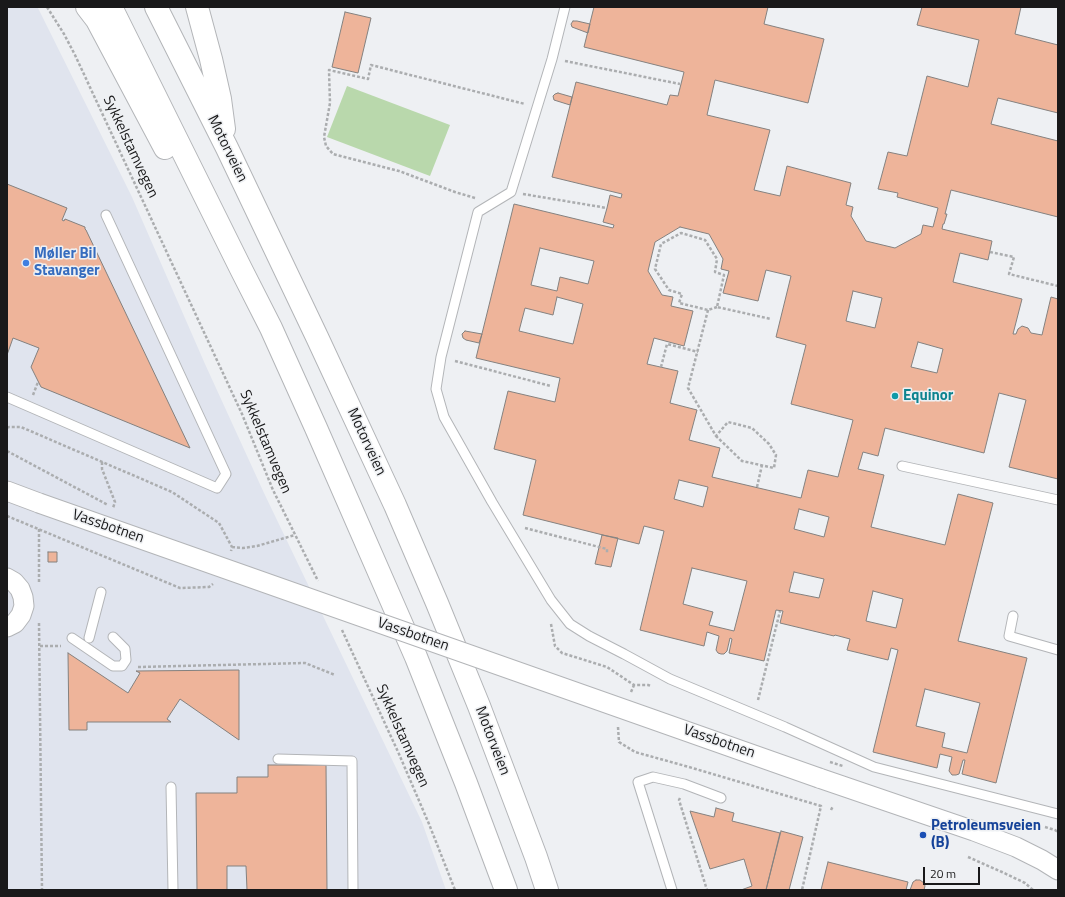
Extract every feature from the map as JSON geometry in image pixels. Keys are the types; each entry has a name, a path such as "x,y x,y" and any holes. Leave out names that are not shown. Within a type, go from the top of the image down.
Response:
{"highway":[{"path":"87,7 97,20 201,216 241,269"},
{"path":"111,7 275,336 416,657 466,783 506,890"},
{"name":"Motorveien","path":"156,7 227,148 395,505 479,706 547,890"},
{"path":"197,7 211,59 227,148"}],"street":[{"name":"Vassbotnen","path":"7,491 974,831 1016,847 1058,870"},
{"path":"7,578 14,582 20,589 24,606 21,615 15,623 7,627"}],"lane":[{"path":"565,7 552,59 511,192 478,212 441,357 436,389 444,417 505,524 551,600 570,624 589,636 670,679 785,727 874,767 1058,814"},
{"path":"7,397 217,488 226,474 106,215"},
{"path":"902,466 1058,500"},
{"path":"89,638 101,592"},
{"path":"1013,616 1009,636 1058,650"},
{"path":"70,642 112,666 122,666 126,660 125,650 113,637"},
{"path":"278,759 352,761 352,890"},
{"path":"672,890 638,782 653,777 684,784 721,798"},
{"path":"171,788 173,890"}],"path":[{"name":"Sykkelstamvegen","path":"47,7 75,55 239,407 273,490 319,582"},
{"path":"552,59 680,84"},
{"path":"492,203 455,192 399,171 333,154 326,146 324,137 330,103 329,70 368,79 371,65 537,107"},
{"path":"511,192 607,208"},
{"path":"717,307 724,275 715,272 717,259 705,240 681,233 661,244 655,269 669,290 682,294 679,304 708,310 717,307 771,319"},
{"path":"990,252 1014,257 1009,274 1058,286"},
{"path":"708,310 688,388 716,436 742,461 774,468 776,455 769,444 752,428 728,422 716,436"},
{"path":"661,367 667,344 698,352"},
{"path":"441,357 551,386"},
{"path":"7,451 117,510"},
{"path":"102,461 102,469 115,502 113,508"},
{"path":"757,487 762,465"},
{"path":"505,524 607,549 606,553"},
{"path":"39,529 39,591"},
{"path":"232,547 243,548 257,546 295,535"},
{"path":"551,600 550,613 555,646 562,653 608,667 634,685"},
{"path":"756,704 780,610"},
{"path":"40,622 42,890"},
{"name":"Sykkelstamvegen","path":"339,624 399,754 455,890"},
{"path":"40,646 70,642"},
{"path":"133,667 305,663 335,675"},
{"path":"618,724 619,742 635,752 821,806 802,890"},
{"path":"689,767 679,800 707,890"},
{"path":"831,810 833,806"},
{"path":"968,857 1025,883 1033,890"}],"shaded area":[{"path":"7,7 38,8 132,197 205,364 264,493 422,822 446,890 7,890"}],"green space":[{"path":"347,86 450,125 430,176 327,137"}],"building":[{"name":"Equinor","path":"594,7 768,7 764,24 824,39 808,103 715,80 707,115 770,130 754,190 780,196 787,166 851,183 846,205 853,207 851,216 866,241 895,248 921,234 923,225 933,227 938,208 897,197 898,193 878,189 888,152 907,156 927,76 968,87 979,40 917,25 922,7 1021,7 1015,34 1058,45 1058,113 998,98 991,124 1058,141 1058,217 951,190 945,214 947,214 942,229 992,241 988,260 960,253 953,282 1022,299 1013,334 1016,334 1018,329 1022,326 1028,328 1031,333 1042,335 1051,297 1058,299 1058,479 1009,467 1026,400 999,393 984,453 885,428 878,456 863,452 858,469 884,475 871,527 945,545 958,494 993,503 958,641 1027,658 996,783 962,774 965,760 963,760 959,774 952,775 949,771 952,757 940,754 937,768 873,752 898,650 891,648 888,660 847,650 850,639 780,623 783,611 776,610 764,661 729,653 732,639 730,638 727,651 724,654 718,653 716,650 719,636 707,632 704,646 640,630 664,531 644,526 639,544 523,515 536,460 494,449 508,391 555,402 560,378 476,358 514,204 613,228 614,225 603,222 610,195 621,198 622,194 552,177 576,82 667,105 670,95 678,96 684,72 584,47","holes":["680,227 709,234 723,259 721,269 729,271 723,293 758,301 766,270 791,276 776,337 806,345 791,404 853,420 838,477 808,470 801,498 712,477 720,448 689,440 697,410 670,403 678,371 647,364 654,338 684,346 693,311 671,306 673,297 662,295 648,271 655,242","540,248 594,261 588,284 560,277 557,291 531,285","853,291 882,298 875,328 846,321","557,297 583,304 573,344 519,331 525,308 553,315","918,342 943,349 937,373 911,367","679,480 708,487 703,507 674,499","799,509 829,517 824,537 794,529","692,568 747,581 734,631 709,625 713,612 683,604","794,572 824,579 819,598 789,592","873,591 903,599 896,628 866,621","925,689 980,703 967,753 942,747 945,733 916,726"]},
{"path":"345,12 371,18 358,73 332,67"},
{"path":"573,21 590,24 588,33 572,27 571,24"},
{"path":"558,93 572,97 570,105 554,100 553,96"},
{"path":"7,184 67,208 62,220 64,221 65,219 85,227 190,448 41,387 31,367 39,348 13,338 7,355"},
{"path":"465,331 482,334 479,343 463,338 462,334"},
{"path":"602,535 618,538 611,567 595,564"},
{"path":"48,552 57,552 57,562 48,562"},
{"path":"68,653 128,693 140,673 136,671 239,670 239,740 180,699 167,719 171,722 87,722 87,730 69,730"},
{"path":"268,765 326,765 327,890 247,890 246,866 227,866 227,890 197,890 196,793 237,793 237,777 268,777"},
{"path":"716,808 734,813 732,821 780,833 766,890 741,890 752,886 744,859 710,869 690,811 714,817"},
{"path":"781,831 803,837 789,890 766,890"},
{"path":"828,862 908,882 906,890 821,890"},
{"path":"920,880 924,883 924,890 910,890 913,882"}],"place":[{"name":"Møller Bil Stavanger","path":"26,263"},
{"name":"Equinor","path":"895,396"},
{"name":"Petroleumsveien (B)","path":"923,835"}]}
